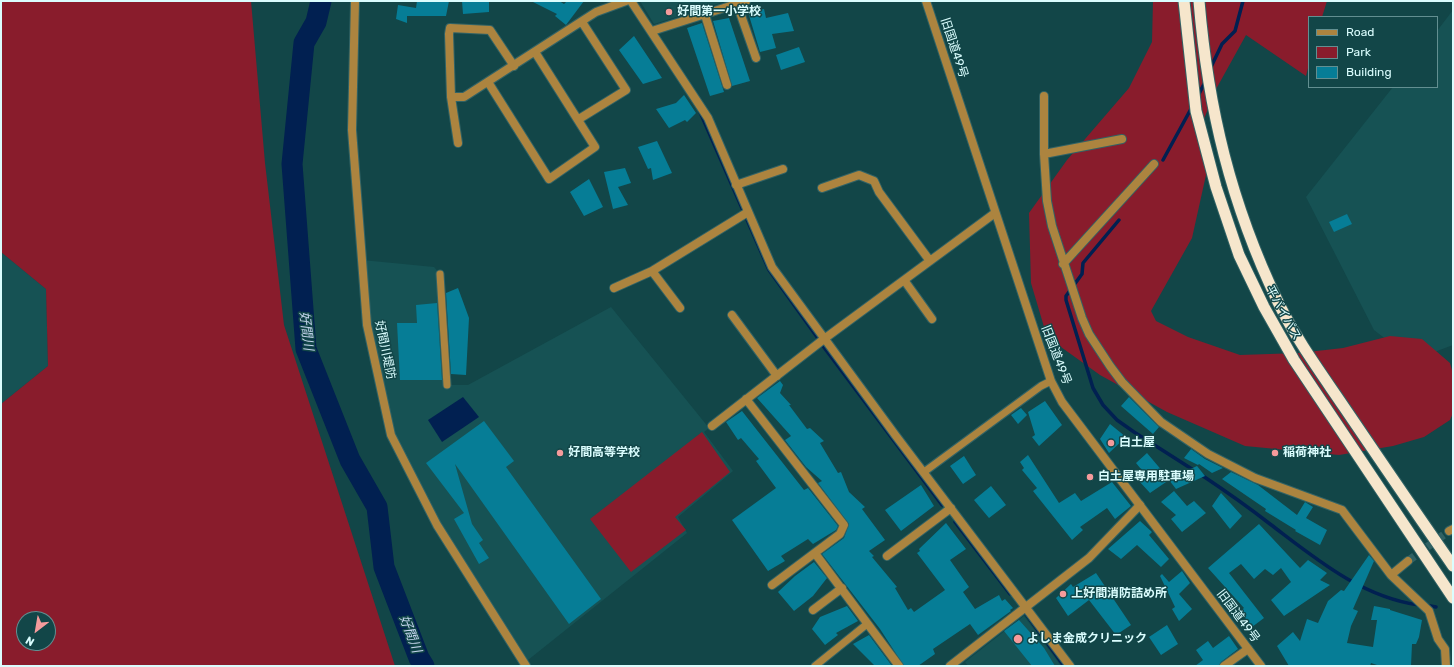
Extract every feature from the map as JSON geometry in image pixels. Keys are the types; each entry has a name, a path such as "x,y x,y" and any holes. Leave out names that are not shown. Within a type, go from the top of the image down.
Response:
{"highway":[{"name":"平バイパス","path":"1184,1 1196,111 1216,187 1237,248 1264,308 1294,360 1453,598"},
{"name":"平バイパス","path":"1199,1 1209,87 1224,156 1247,231 1279,303 1302,344 1453,566"}],"street":[{"name":"好間川堤防","path":"356,1 352,130 367,324 391,435 437,525 526,666"},
{"path":"451,97 464,97 596,12 626,1"},
{"path":"631,1 708,118 736,185 745,214 772,267 950,508 1070,666"},
{"path":"652,31 746,1"},
{"name":"旧国道49号","path":"926,1 1051,381 1062,402 1261,666"},
{"path":"737,4 756,58"},
{"path":"705,15 728,85"},
{"path":"579,119 626,90 582,22"},
{"path":"458,143 451,97 450,28 490,30 514,66"},
{"path":"488,82 549,178 595,147 579,119 535,52"},
{"path":"1044,96 1044,154 1047,201 1052,226 1063,264 1089,334 1110,366 1122,382 1162,422 1208,454 1238,470 1342,510 1391,575 1429,612 1438,639 1445,649 1446,666"},
{"path":"1044,154 1122,139"},
{"path":"1063,264 1154,164"},
{"path":"736,185 783,169"},
{"path":"822,188 859,175 874,180 879,192 930,261"},
{"path":"712,426 824,339 995,213"},
{"path":"614,288 652,271 745,214"},
{"path":"652,271 680,308"},
{"path":"904,280 932,319"},
{"path":"732,315 777,376"},
{"path":"746,399 844,525 840,534 772,585"},
{"path":"950,666 1089,558 1140,505"},
{"path":"887,556 950,508"},
{"path":"817,556 899,666"},
{"path":"1391,575 1408,561"},
{"path":"813,610 842,588"},
{"path":"1224,666 1248,649"}],"lane":[{"path":"440,274 447,385"},
{"path":"924,472 1041,386 1051,381"},
{"path":"815,666 867,624"}],"shaded area":[{"name":"好間第一小学校","path":"640,1 726,1 654,24"},
{"path":"1453,10 1453,345 1413,360 1374,330 1306,197 1392,88 1438,88 1438,30"},
{"path":"1,252 46,289 48,366 1,404"},
{"name":"好間高等学校","path":"362,260 434,267 440,274 447,385 468,385 611,307 709,428 704,432 733,471 678,517 687,533 528,660 435,521 391,435 376,369"},
{"name":"よしま金成クリニック","path":"1024,616 1061,666 968,666 965,662"}],"green space":[{"path":"1,1 251,1 265,163 284,325 395,666 1,666 1,404 48,366 46,289 1,252"},
{"path":"1153,1 1327,1 1322,16 1308,16 1308,68 1306,76 1246,35 1215,91 1202,124 1210,157 1192,238 1151,311 1156,321 1188,337 1240,355 1299,353 1343,348 1390,336 1422,339 1450,363 1453,374 1453,413 1450,420 1424,437 1393,446 1339,455 1245,446 1167,412 1100,375 1047,337 1031,283 1029,213 1067,160 1129,88 1152,42"},
{"path":"702,432 730,472 675,517 686,530 631,572 590,519"}],"water":[{"path":"463,397 479,417 442,442 428,420"}],"building":[{"path":"417,1 449,1 446,16 407,16 407,23 396,19 398,5 416,8"},
{"path":"462,1 489,1 489,12 463,14"},
{"path":"531,1 559,1 564,4 567,1 584,1 566,25 555,16 557,14"},
{"path":"764,9 766,18 788,13 794,31 772,34 776,48 760,52 748,12"},
{"path":"729,18 750,81 732,86 713,21"},
{"path":"702,23 724,92 710,96 687,28"},
{"path":"634,36 662,78 643,84 619,50"},
{"path":"799,47 805,62 781,70 776,55"},
{"path":"684,95 696,113 687,122 685,120 669,128 656,109 676,103"},
{"path":"657,141 672,173 653,180 651,168 648,169 638,147"},
{"path":"625,168 631,183 618,187 628,205 613,209 604,172"},
{"path":"589,179 603,207 584,216 570,192"},
{"path":"1347,214 1352,224 1334,232 1329,222"},
{"path":"458,288 469,318 466,375 451,374 446,293"},
{"path":"437,303 442,380 400,380 397,323 417,323 416,305"},
{"path":"780,381 783,385 780,393 791,405 789,405 807,429 810,428 824,441 820,443 838,473 841,472 849,492 865,507 862,509 885,540 869,551 874,556 872,557 897,587 895,588 908,610 911,608 914,612 945,590 917,553 920,551 919,549 946,523 966,549 950,560 969,587 963,592 975,609 999,595 1002,601 1005,599 1013,608 1010,610 1011,611 978,635 970,624 933,649 935,654 918,666 904,666 880,629 822,554 844,538 849,524 818,483 822,481 806,467 785,440 791,436 757,398"},
{"path":"1129,397 1159,427 1153,434 1121,406"},
{"path":"1045,401 1062,425 1039,446 1032,437 1035,435 1028,412"},
{"path":"1021,408 1027,415 1018,424 1011,415"},
{"path":"742,411 804,490 808,488 838,526 836,530 813,544 808,539 781,556 785,561 768,571 732,520 776,488 756,461 759,459 741,438 738,440 726,422"},
{"path":"484,421 514,461 506,467 601,599 569,624 455,464 472,524 483,540 479,543 489,558 479,564 454,519 464,513 426,463"},
{"name":"白土屋","path":"1110,424 1126,437 1109,453 1100,439"},
{"path":"1191,449 1205,459 1223,468 1212,473 1199,464 1198,465 1184,458"},
{"path":"1147,453 1169,479 1197,466 1205,476 1176,489 1169,480 1150,493 1139,481 1145,474 1136,463"},
{"path":"1028,455 1059,503 1075,493 1081,501 1112,482 1131,506 1115,519 1107,508 1080,527 1083,530 1072,540 1033,491 1037,488 1022,470 1024,468 1020,462"},
{"path":"964,456 976,475 963,484 950,466"},
{"path":"1231,472 1258,485 1297,515 1305,502 1313,507 1306,518 1327,530 1320,545 1295,531 1296,530 1265,511 1266,509 1222,479"},
{"path":"921,485 934,506 901,531 885,510"},
{"path":"991,486 1006,505 989,518 974,500"},
{"path":"1174,491 1187,506 1194,501 1206,513 1182,532 1171,519 1176,515 1161,502"},
{"path":"1221,493 1242,516 1230,529 1212,506"},
{"path":"1140,521 1152,532 1149,535 1169,559 1161,567 1137,545 1121,559 1108,549"},
{"path":"1259,524 1300,568 1308,560 1327,573 1320,580 1330,585 1284,616 1271,600 1291,582 1281,568 1273,575 1265,569 1254,579 1241,564 1229,573 1264,618 1252,627 1240,611 1244,608 1208,568"},
{"path":"1369,555 1374,561 1353,609 1358,611 1351,626 1347,643 1373,647 1377,620 1371,620 1374,606 1390,609 1422,620 1419,637 1416,644 1412,644 1411,666 1380,666 1371,663 1370,666 1289,666 1277,646 1293,632 1300,641 1307,619 1318,623 1328,601 1341,590 1344,591"},
{"path":"814,562 827,578 813,596 794,611 778,592 795,576"},
{"path":"1182,571 1190,583 1179,594 1192,609 1179,621 1172,609 1175,607 1160,576 1162,574 1169,582"},
{"path":"1096,573 1131,625 1116,635 1089,600 1068,616 1056,598 1071,584 1073,587"},
{"path":"847,606 858,621 836,633 838,635 825,645 812,629 820,617"},
{"path":"1019,620 1044,648 1055,666 1032,666 1004,631"},
{"path":"1167,625 1178,644 1161,655 1149,637"},
{"path":"869,635 892,666 875,666 853,644"},
{"path":"1229,636 1238,649 1221,662 1219,666 1195,666 1203,660 1196,650 1208,641 1213,648"}],"waterway":[{"name":"好間川","path":"321,1 316,22 304,43 292,164 306,349 350,460 377,507 384,567 419,658 424,666"},
{"path":"1211,67 1222,44 1235,31 1243,1"},
{"path":"1198,96 1205,82"},
{"path":"1163,160 1192,107"},
{"path":"700,112 769,270 817,337"},
{"path":"1119,220 1083,263 1082,274 1066,296 1066,300 1093,388 1103,405 1117,420 1195,471"},
{"path":"823,346 942,505"},
{"path":"1200,474 1244,504 1304,550 1358,585 1398,601 1419,605"},
{"path":"955,522 1010,594"},
{"path":"1425,605 1436,607"},
{"path":"1026,614 1064,666"}],"tunnel":[{"path":"1408,561 1449,531"}],"place":[{"name":"好間第一小学校","path":"669,12"},
{"name":"白土屋","path":"1111,443"},
{"name":"好間高等学校","path":"560,453"},
{"name":"稲荷神社","path":"1275,453"},
{"name":"白土屋専用駐車場","path":"1090,477"},
{"name":"上好間消防詰め所","path":"1063,594"},
{"name":"よしま金成クリニック","path":"1018,639"}]}
